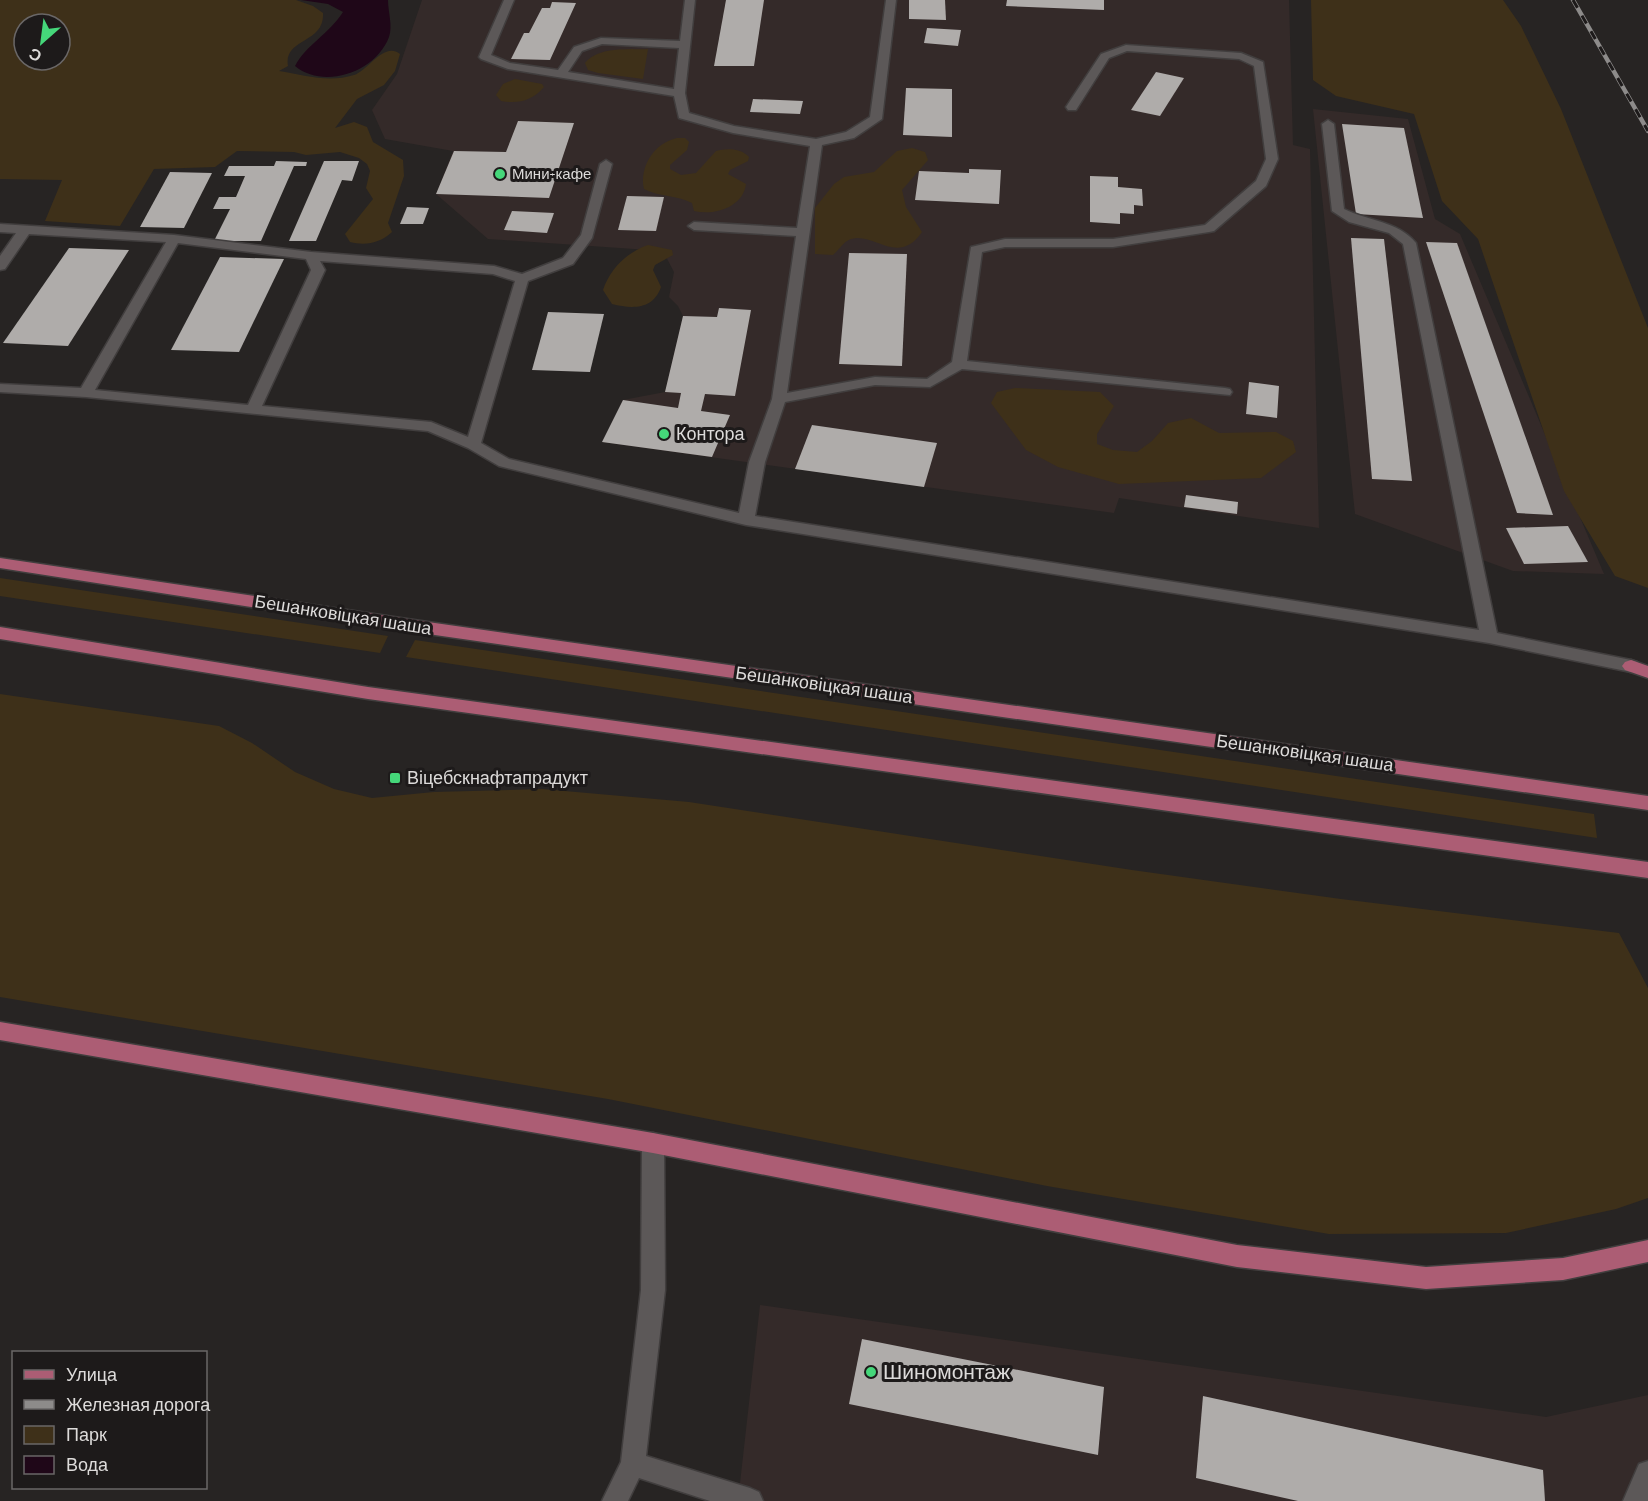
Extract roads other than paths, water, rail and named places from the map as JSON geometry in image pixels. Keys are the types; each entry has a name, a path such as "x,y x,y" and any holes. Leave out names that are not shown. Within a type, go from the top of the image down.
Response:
{"main road":[{"name":"Бешанковіцкая шаша","path":"0,563 419,627 1648,803"},
{"path":"0,633 368,693 1643,869"},
{"path":"1631,666 1648,672"},
{"path":"0,1031 653,1143 1237,1256 1426,1278 1563,1269 1648,1251"}],"street":[{"path":"509,0 484,57 507,66 680,93"},
{"path":"690,0 680,93 682,115 733,129 816,143 850,135 876,119 891,0"},
{"path":"562,73 578,49 602,41 686,45"},
{"path":"959,364 976,250 1005,243 1113,243 1209,228 1262,183 1272,159 1259,64 1241,56 1126,48 1105,56 1072,107"},
{"path":"1328,124 1338,211 1354,219 1394,230 1409,243 1489,637"},
{"path":"746,520 757,462 779,399 816,143"},
{"path":"0,228 174,239 311,256 494,270 522,279 568,261 587,235 606,164"},
{"path":"694,226 803,232"},
{"path":"0,266 25,230"},
{"path":"86,393 174,239"},
{"path":"253,410 318,270 311,256"},
{"path":"473,445 522,279"},
{"path":"779,399 875,381 930,383 959,364 1224,392"},
{"path":"0,388 86,393 430,427 473,445 504,462 746,520 1489,637 1631,666"},
{"path":"615,1501 633,1464 653,1290 653,1143"},
{"path":"633,1464 750,1501"},
{"path":"1636,1501 1648,1473"}],"water":[{"path":"301,0 388,0 389,37 373,60 348,74 320,77 307,73 295,66 305,52 343,12 328,4"}],"railway":[{"path":"1573,0 1648,131"}],"place":[{"name":"Мини-кафе","path":"500,174"},
{"name":"Контора","path":"664,434"},
{"name":"Віцебскнафтапрадукт","path":"395,778"},
{"name":"Шиномонтаж","path":"871,1372"}]}
